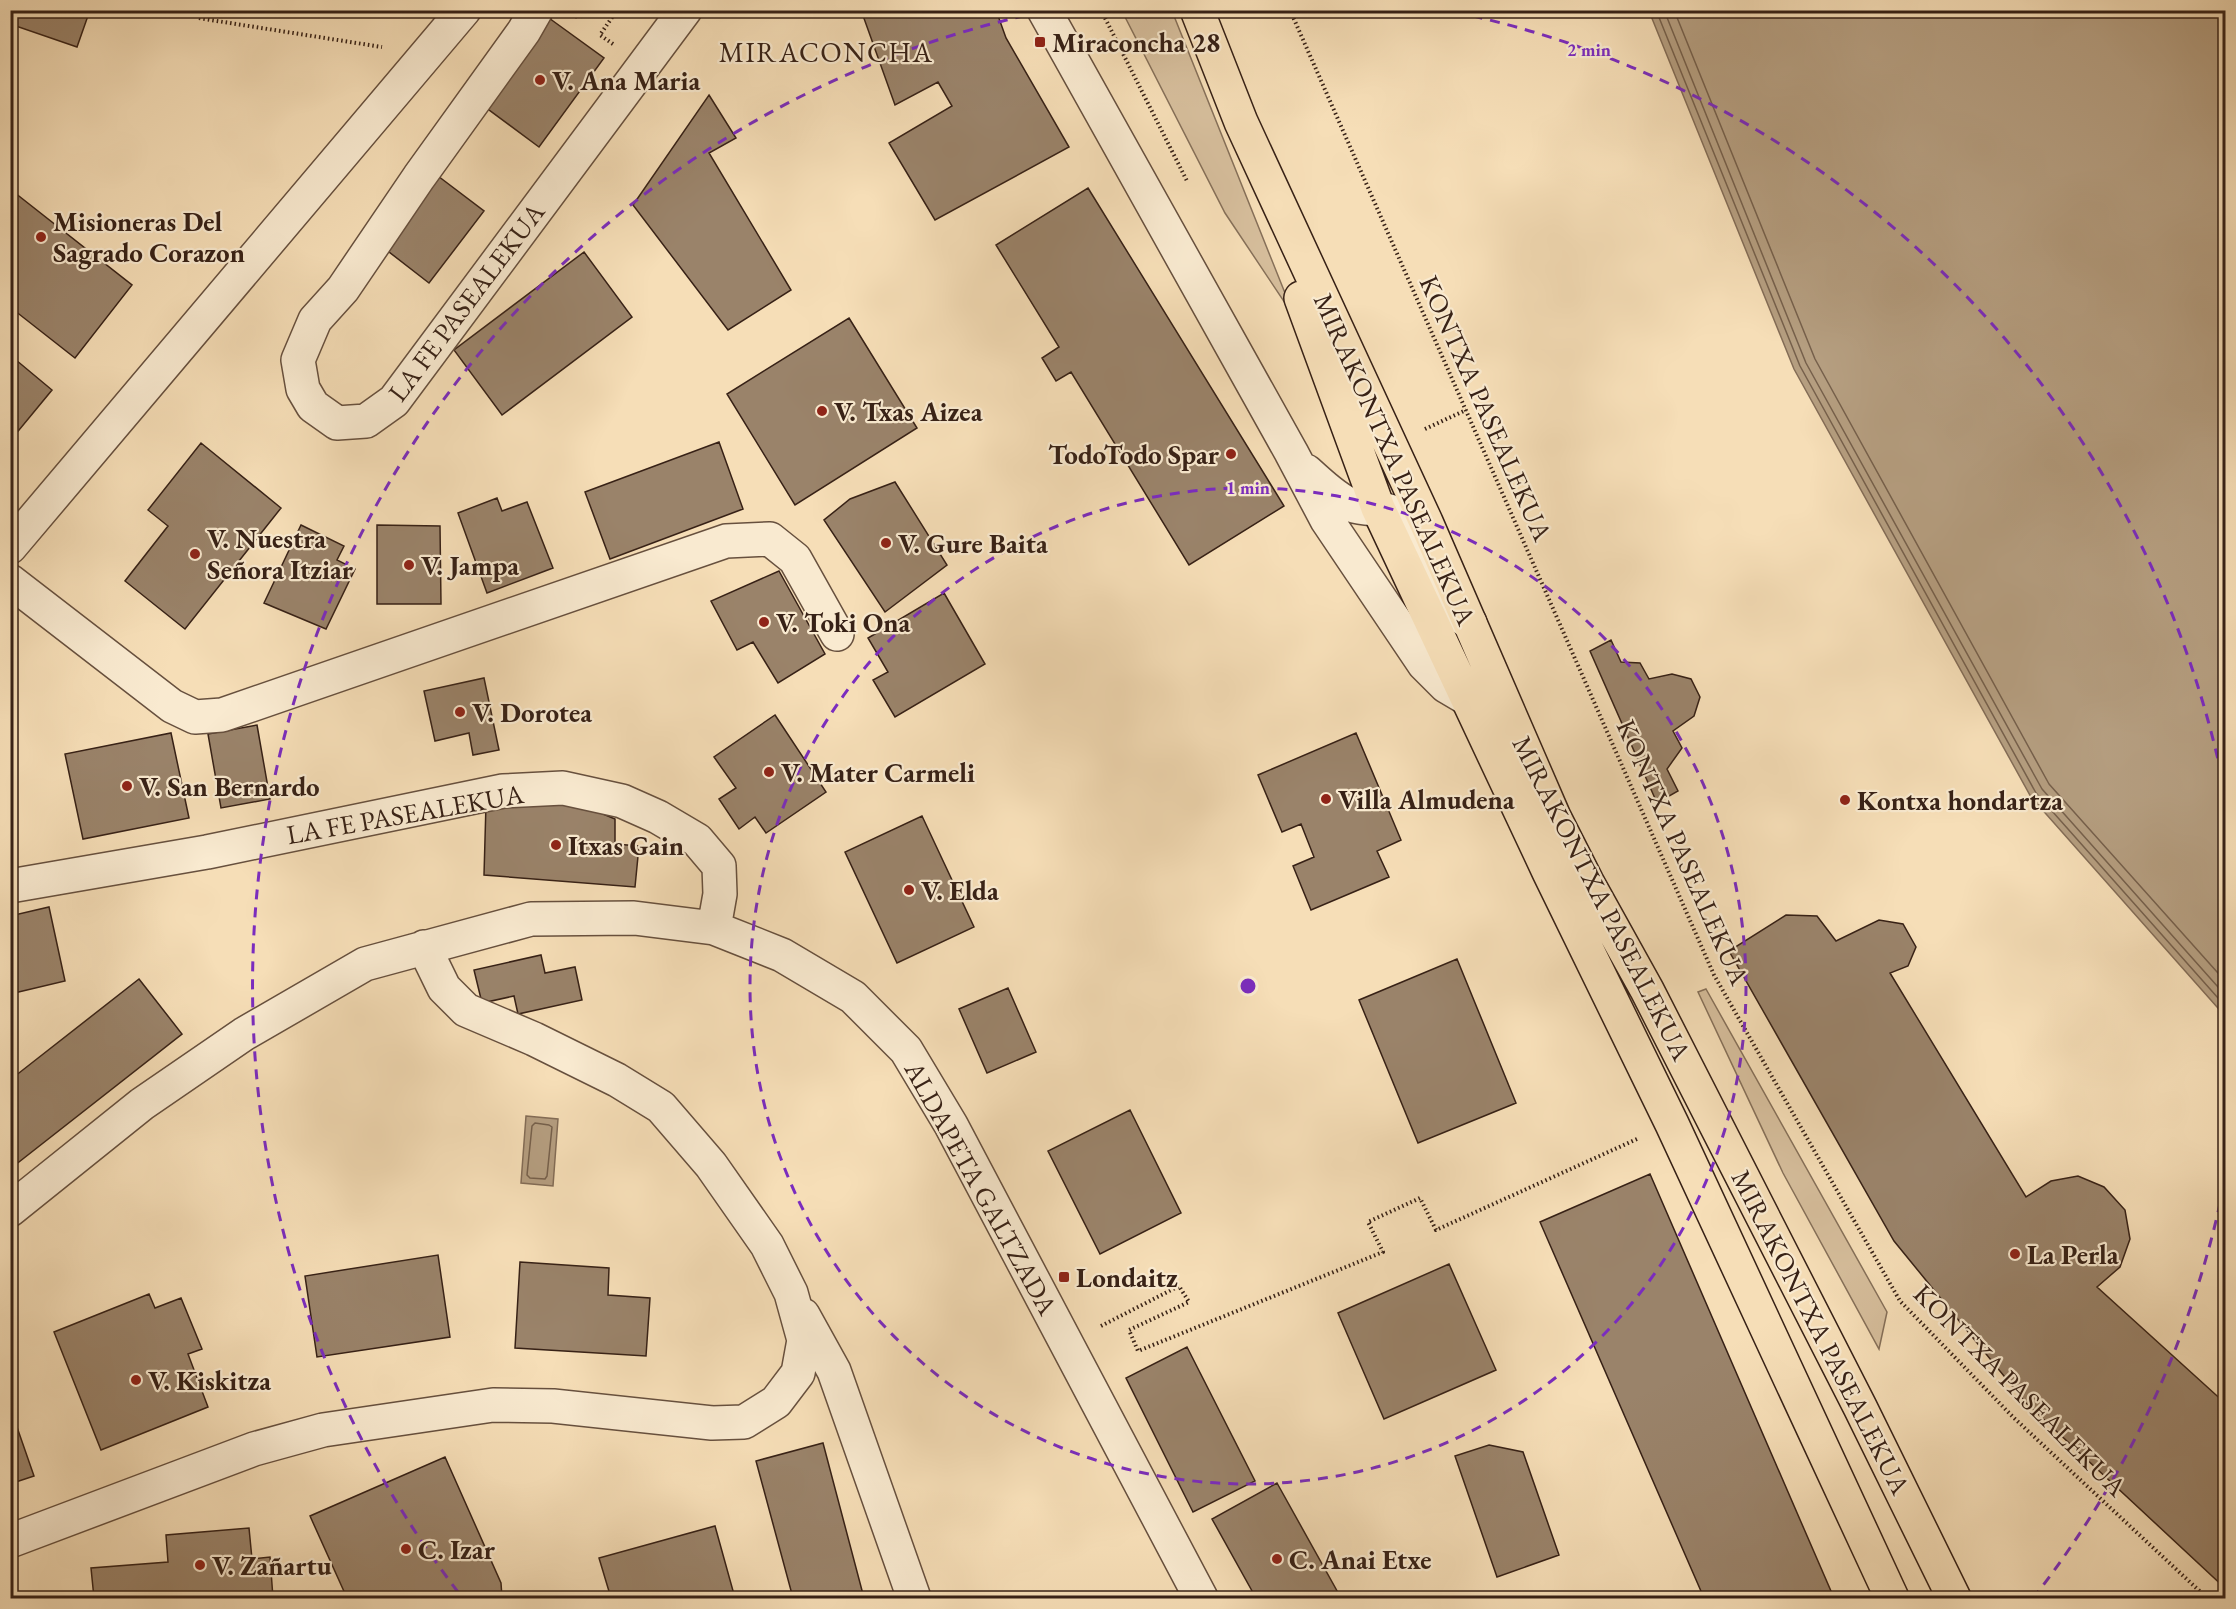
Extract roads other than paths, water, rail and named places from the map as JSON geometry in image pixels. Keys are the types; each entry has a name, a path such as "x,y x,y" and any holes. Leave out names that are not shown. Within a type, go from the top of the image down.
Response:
{"main road":[{"name":"MIRAKONTXA PASEALEKUA","path":"1197,10 1241,123 1369,508 1468,699 1677,1135 1892,1599"},
{"name":"MIRAKONTXA PASEALEKUA","path":"1241,123 1391,445 1554,817 1647,990 1860,1407 1954,1599"}],"street":[{"path":"10,547 464,10"},
{"name":"LA FE PASEALEKUA","path":"536,10 524,31 343,288 315,320 298,360 303,389 313,406 337,423 366,421 394,401 686,10"},
{"path":"1044,10 1327,520 1424,664 1446,686 1468,699"},
{"path":"1297,464 1339,498 1369,508 1394,512 1401,517 1443,603 1470,623"},
{"path":"1344,545 1342,535 1345,518 1351,511 1369,508"},
{"path":"10,581 172,706 195,717 222,715 726,541 770,539 795,559 837,634"},
{"name":"LA FE PASEALEKUA","path":"10,886 207,852 503,791 563,788 622,801 657,817 697,840 719,866 720,894 714,928"},
{"name":"ALDAPETA GALTZADA","path":"10,1210 142,1104 244,1034 365,964 531,919 634,918 714,928 782,955 853,997 906,1050 951,1125 1201,1599"},
{"path":"424,947 444,988 466,1010 534,1039 617,1080 661,1107 711,1165 767,1245 834,1371 914,1599"},
{"path":"10,1540 254,1449 323,1430 493,1405 554,1406 712,1423 744,1422 776,1402 798,1373 804,1340 791,1293"}],"water":[{"path":"1649,11 2225,11 2225,1016 2031,797 1794,369"},
{"path":"526,1116 558,1119 553,1186 521,1183"}],"place":[{"name":"Miraconcha 28","path":"1040,42"},
{"name":"V. Ana Maria","path":"540,80"},
{"name":"Misioneras Del Sagrado Corazon","path":"41,237"},
{"name":"V. Txas Aizea","path":"822,411"},
{"name":"TodoTodo Spar","path":"1231,454"},
{"name":"V. Gure Baita","path":"886,543"},
{"name":"V. Nuestra Señora Itziar","path":"195,554"},
{"name":"V. Jampa","path":"409,565"},
{"name":"V. Toki Ona","path":"764,622"},
{"name":"V. Dorotea","path":"460,712"},
{"name":"V. Mater Carmeli","path":"769,772"},
{"name":"V. San Bernardo","path":"127,786"},
{"name":"Villa Almudena","path":"1326,799"},
{"name":"Kontxa hondartza","path":"1845,800"},
{"name":"Itxas Gain","path":"556,845"},
{"name":"V. Elda","path":"909,890"},
{"name":"La Perla","path":"2015,1254"},
{"name":"Londaitz","path":"1064,1277"},
{"name":"V. Kiskitza","path":"136,1380"},
{"name":"C. Izar","path":"406,1549"},
{"name":"C. Anai Etxe","path":"1277,1559"},
{"name":"V. Zañartu","path":"200,1565"}],"district":[{"name":"MIRACONCHA","path":"826,52"}]}
